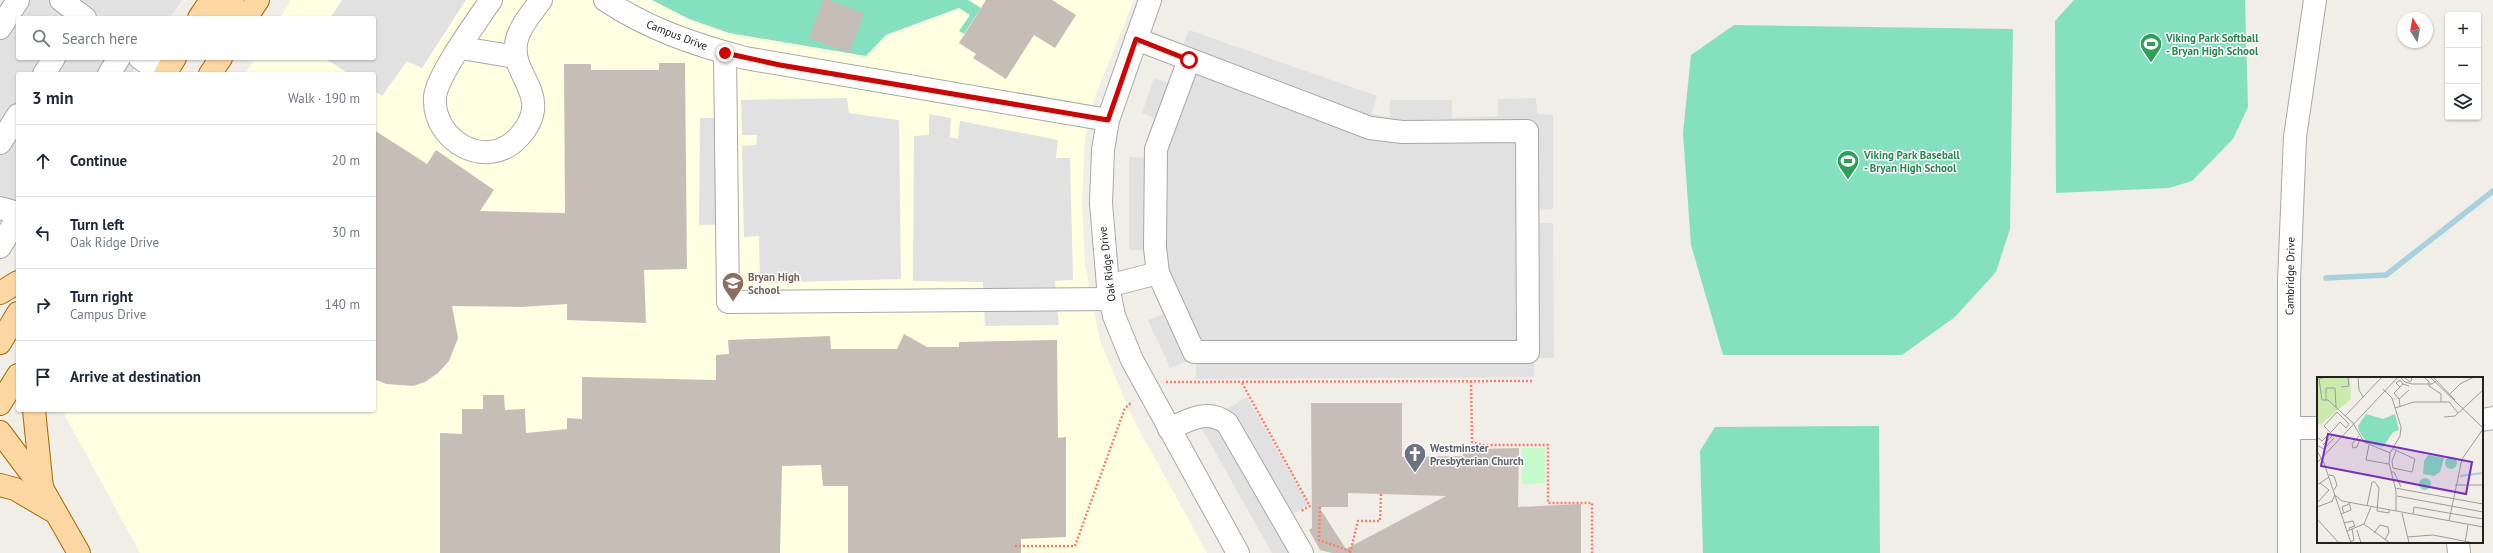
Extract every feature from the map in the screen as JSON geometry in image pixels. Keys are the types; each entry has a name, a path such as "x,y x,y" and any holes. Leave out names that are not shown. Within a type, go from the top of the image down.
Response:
{"main road":[{"path":"200,16 211,0"},
{"path":"223,16 233,0"},
{"path":"247,16 258,0"},
{"path":"164,72 174,60"},
{"path":"201,72 204,60"},
{"path":"211,72 219,60"},
{"path":"0,293 16,283"},
{"path":"0,343 16,316"},
{"path":"0,404 16,379"},
{"path":"34,412 42,488"},
{"path":"0,432 42,488 79,553"},
{"path":"0,486 15,489 56,514"}],"street":[{"path":"0,28 18,0"},
{"path":"61,0 81,16"},
{"path":"491,0 438,86 436,109 440,123 449,136 462,147 477,152 506,147 518,138 528,125 533,99 530,86 516,57 517,36 541,0"},
{"name":"Campus Drive","path":"605,0 658,29 689,42 725,53 780,65 1108,120"},
{"name":"Oak Ridge Drive","path":"1150,0 1108,120 1103,150 1101,203 1109,292 1132,360 1238,553"},
{"name":"Cambridge Drive","path":"2289,553 2289,282 2295,137 2315,0"},
{"path":"1136,39 1354,122 1384,131 1527,131 1528,352 1194,352 1158,273 1155,248 1156,149 1189,60"},
{"path":"461,48 516,57"},
{"path":"725,53 728,302 1109,292 1158,273"},
{"path":"45,72 53,60"},
{"path":"110,72 118,60"},
{"path":"143,60 160,72"},
{"path":"0,144 16,118"},
{"path":"0,208 16,212"},
{"path":"0,247 16,220"},
{"path":"1169,429 1202,415 1219,417 1227,423 1302,553"},
{"path":"2483,420 2493,418"},
{"path":"2289,428 2317,428"},
{"path":"2458,543 2459,553"}],"path":[{"path":"1162,383 1169,380 1242,383 1533,381"},
{"path":"1471,381 1472,442 1482,445 1548,444 1548,503 1592,503 1592,553"},
{"path":"1242,383 1310,506 1284,520"},
{"path":"1015,546 1075,546 1126,408 1135,399"},
{"path":"1320,507 1319,540 1350,552 1358,520 1380,521 1381,494"}],"shaded area":[{"path":"6,0 182,0 171,16 16,16 16,60 141,60 132,72 16,72 16,231 0,252 0,10"},
{"name":"Bryan High School","path":"291,0 1134,0 1096,94 1085,137 1082,202 1085,265 1100,341 1133,419 1207,553 140,553 63,412 376,412 376,72 246,72 254,60 376,60 376,16 281,16"},
{"path":"342,0 466,0 422,68 407,61 382,96 376,92 376,72 346,72 328,60 376,60 376,16 331,16"},
{"path":"1189,30 1377,96 1371,114 1390,117 1390,100 1452,100 1452,118 1498,116 1498,99 1536,98 1537,114 1553,115 1553,209 1537,210 1538,223 1553,223 1554,358 1534,358 1534,377 1196,379 1196,363 1184,362 1170,368 1148,320 1163,314 1146,269 1144,250 1129,250 1129,157 1144,158 1154,118 1142,113 1154,78 1169,83"},
{"path":"847,98 849,113 899,120 901,279 760,283 759,236 744,237 742,146 756,145 757,135 742,135 741,100"},
{"path":"929,114 951,118 950,137 958,139 960,121 1058,140 1056,158 1070,158 1073,280 1055,281 1059,325 985,326 983,282 913,281 914,136 929,135"},
{"path":"700,118 736,118 736,224 699,225"},
{"path":"1247,397 1308,505 1293,514 1314,553 1272,553 1200,425"}],"green space":[{"path":"652,0 968,0 981,8 964,34 959,31 970,15 959,8 886,35 866,56 729,33 689,19"},
{"name":"Viking Park Softball - Bryan High School","path":"2074,0 2245,0 2248,107 2233,139 2192,181 2169,188 2056,193 2055,21"},
{"name":"Viking Park Baseball - Bryan High School","path":"1734,25 2013,29 2010,229 1996,272 1955,317 1902,355 1723,355 1691,245 1683,133 1691,55"},
{"path":"1879,426 1880,553 1703,553 1700,451 1715,427"},
{"path":"1522,448 1545,448 1545,483 1522,484"}],"building":[{"path":"823,0 829,0 864,13 849,53 809,38"},
{"path":"986,0 1052,0 1076,15 1055,48 1034,35 1006,79 973,58 976,54 959,43"},
{"path":"659,63 685,63 687,269 644,270 646,323 567,320 567,304 521,307 452,306 458,338 449,361 438,373 425,382 413,386 386,384 376,380 376,131 427,164 436,150 494,190 480,211 565,213 564,64 591,64 591,70 659,70"},
{"path":"904,334 927,347 959,347 959,342 1057,340 1058,438 1066,437 1066,537 1021,539 1021,553 848,553 848,486 823,486 821,465 782,466 780,553 440,553 440,433 462,434 462,409 483,409 483,395 504,395 505,410 525,409 526,433 567,429 567,418 582,419 582,377 716,380 716,355 729,354 728,340 830,336 831,349 897,349"},
{"name":"Westminster Presbyterian Church","path":"1311,403 1402,403 1402,457 1463,456 1463,446 1479,445 1479,449 1519,448 1518,507 1581,504 1581,553 1332,553 1320,550 1309,530 1312,528","holes":["1348,493 1446,496 1346,549 1319,507 1348,507"]}],"waterway":[{"path":"2326,278 2386,275 2493,191"}],"place":[{"name":"Viking Park Softball - Bryan High School","path":"2151,64"},
{"name":"Viking Park Baseball - Bryan High School","path":"1848,180"},
{"name":"Bryan High School","path":"733,302"},
{"name":"Westminster Presbyterian Church","path":"1415,474"}],"route":[{"path":"725,53 780,65 1108,120 1136,39 1189,60"}]}
